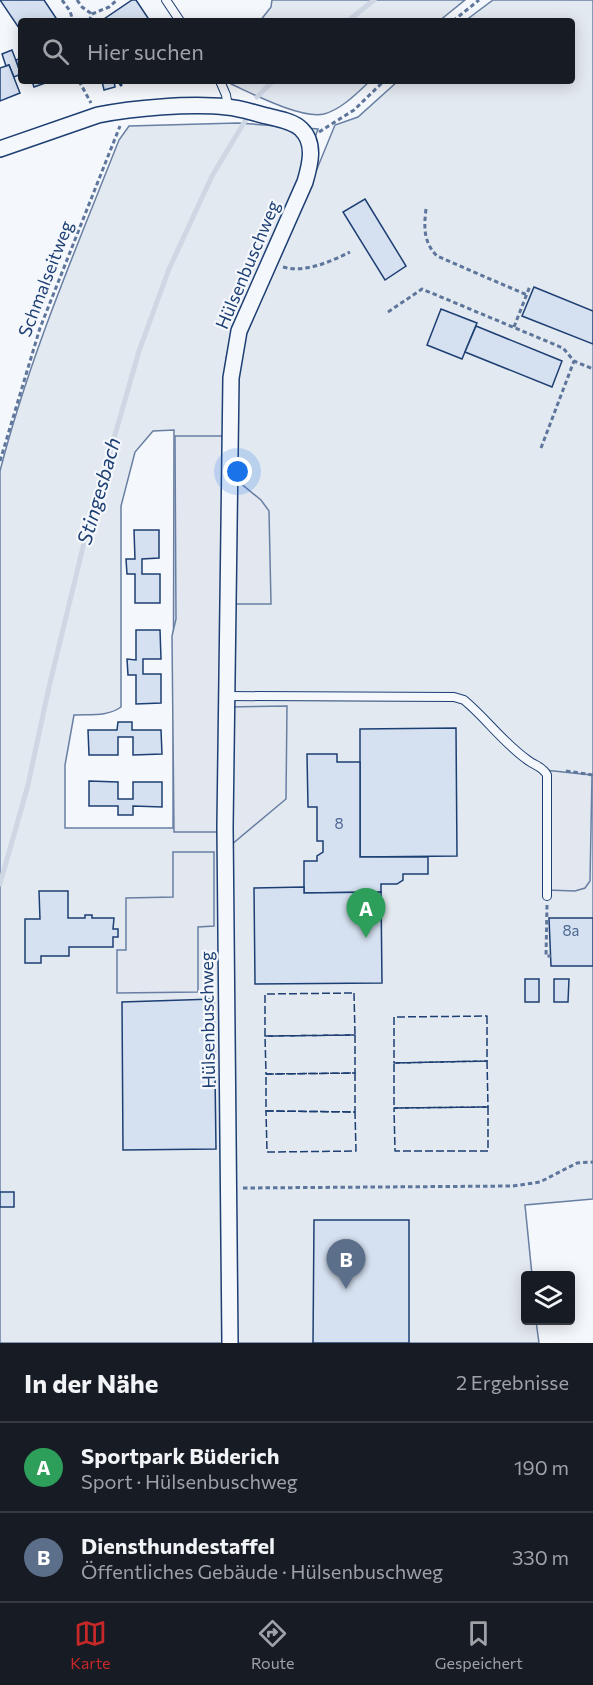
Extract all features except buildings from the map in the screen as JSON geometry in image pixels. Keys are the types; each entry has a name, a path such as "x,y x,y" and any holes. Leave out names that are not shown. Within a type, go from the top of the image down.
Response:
{"street":[{"path":"0,149 98,115 202,106 228,107 295,125 308,139"},
{"name":"Hülsenbuschweg","path":"230,1343 225,827 231,378 239,331 270,263 309,167 311,159 308,139"}],"lane":[{"path":"166,0 178,18"},
{"path":"221,84 228,107"},
{"path":"227,696 454,697 464,700 510,745 544,770 547,775 547,896"}],"path":[{"path":"62,0 72,18"},
{"path":"65,5 72,0"},
{"path":"76,0 92,14"},
{"path":"90,18 92,14 109,7 117,0"},
{"path":"457,18 479,0"},
{"path":"109,7 112,13"},
{"path":"81,84 98,115"},
{"path":"308,139 354,110 381,84"},
{"name":"Schmalseitweg","path":"0,461 40,328 127,111"},
{"path":"426,209 425,233 431,250 436,256 526,295"},
{"path":"270,263 295,270 331,262 350,252"},
{"path":"514,327 530,286"},
{"path":"388,312 422,289 563,348 574,362 593,369"},
{"path":"541,448 574,362"},
{"path":"566,771 593,775"},
{"path":"547,896 546,956 551,956"},
{"path":"229,1188 520,1185 540,1182 577,1163 593,1162"}],"shaded area":[{"path":"272,0 465,0 443,18 262,18 271,7"},
{"path":"493,0 593,0 593,1199 525,1205 532,1271 521,1271 521,1325 537,1325 539,1343 0,1343 0,471 39,345 119,140 129,126 238,123 318,129 301,178 233,328 226,359 223,436 238,362 246,335 335,125 358,117 395,84 575,84 575,18 469,18","holes":["174,430 173,828 65,828 65,765 74,715 104,714 121,707 121,506 135,452 153,431"]},
{"path":"231,84 367,84 349,100 324,114 303,113 277,105"},
{"path":"175,436 222,436 228,473 261,500 269,511 271,604 229,604 228,707 287,706 286,799 231,845 230,832 174,832 172,636 176,619"},
{"path":"544,770 592,775 590,881 585,888 575,891 547,890"},
{"path":"173,852 214,852 214,926 198,927 198,992 117,993 117,950 126,950 126,898 173,897"}],"waterway":[{"name":"Stingesbach","path":"352,18 374,0"},
{"name":"Stingesbach","path":"257,97 270,84"},
{"name":"Stingesbach","path":"0,884 28,785 84,543 139,351 169,269 212,176 248,116"}],"fence":[{"path":"354,993 355,1035 265,1036 265,994 354,993"},
{"path":"487,1016 487,1061 394,1063 394,1017 487,1016"},
{"path":"355,1035 355,1073 266,1074 265,1036 355,1035"},
{"path":"487,1061 488,1107 394,1108 394,1063 487,1061"},
{"path":"355,1073 355,1112 266,1111 266,1074 355,1073"},
{"path":"488,1107 488,1151 395,1151 394,1108 488,1107"},
{"path":"266,1111 355,1112 356,1151 267,1152 266,1111"}],"place":[{"name":"Sportpark Büderich","path":"366,938"},
{"name":"Diensthundestaffel","path":"346,1289"}]}
